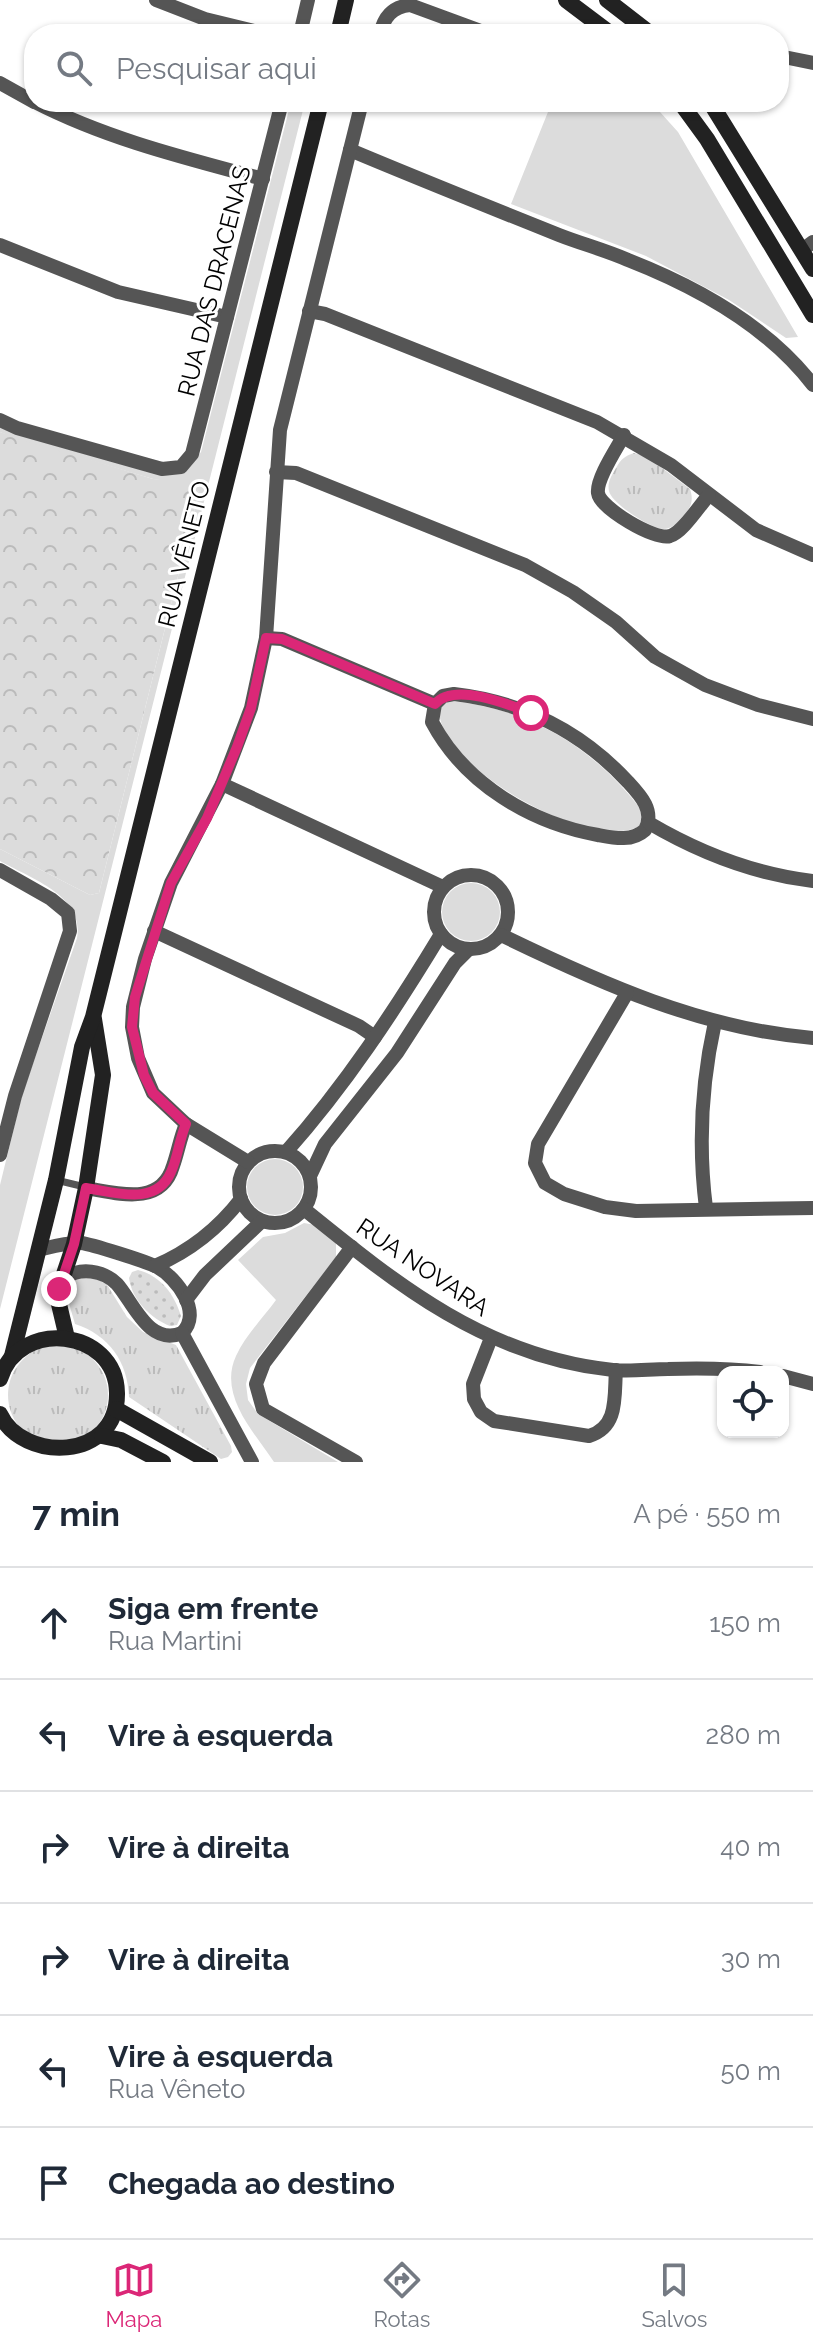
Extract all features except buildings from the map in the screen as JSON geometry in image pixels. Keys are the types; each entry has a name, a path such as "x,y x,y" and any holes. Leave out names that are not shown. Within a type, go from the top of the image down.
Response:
{"street":[{"path":"156,0 225,24"},
{"path":"302,24 308,0"},
{"path":"340,24 346,0"},
{"path":"566,0 598,24"},
{"path":"607,0 638,24"},
{"path":"384,24 388,15 399,7 410,5 462,24"},
{"path":"789,58 813,63"},
{"path":"0,83 24,96"},
{"path":"53,112 131,143 263,179"},
{"name":"RUA DAS DRACENAS","path":"0,420 17,428 162,469 181,467 192,454 280,112"},
{"name":"RUA VÊNETO","path":"12,1356 56,1180 82,1047 93,1017 319,112"},
{"path":"248,1162 186,1124 153,1093 141,1066 132,1027 137,987 171,883 222,784 251,708 266,638 280,430 360,112"},
{"path":"687,112 707,139 813,315"},
{"path":"717,112 807,246 813,269"},
{"path":"350,150 626,259 685,286 767,336 813,385"},
{"path":"0,245 118,292 227,317"},
{"path":"309,311 325,314 570,410 624,435 671,465 756,530 813,555"},
{"path":"624,435 599,484 598,494 603,503 650,535 664,537 675,535 709,495"},
{"path":"276,472 296,473 500,554 573,592 616,622 655,657 680,672 731,696 813,719"},
{"path":"266,638 282,639 435,704"},
{"path":"448,694 474,696 513,706 550,721 585,742 617,770 645,803 649,823 635,837 602,836 560,826 519,808 487,786 458,759 432,722 435,704 448,694"},
{"path":"222,784 443,887"},
{"path":"649,823 687,844 728,861 768,873 813,881"},
{"path":"0,870 51,899 68,913 70,931 15,1096 0,1155"},
{"path":"471,875 492,882 501,890 508,913 501,935 481,948 469,949 457,947 441,934 434,915 434,904 443,887 461,876 471,875"},
{"path":"154,931 359,1026 375,1037"},
{"path":"286,1152 321,1111 375,1037 441,934"},
{"path":"501,935 627,993 715,1022 813,1038"},
{"path":"310,1176 304,1165 286,1152 265,1152 248,1162 240,1179 241,1199 253,1216 262,1221 285,1222 304,1209 310,1199 310,1176 325,1144 397,1053 455,963 469,949"},
{"path":"627,993 538,1144 536,1170 551,1188 577,1200 636,1211 813,1208"},
{"name":"RUA VÊNETO","path":"67,1338 58,1300 86,1188 103,1075 93,1017"},
{"path":"706,1208 701,1159 702,1110 715,1022"},
{"path":"77,1073 103,1075"},
{"path":"86,1188 138,1195 159,1188 172,1170 186,1124"},
{"path":"155,1266 199,1242 222,1222 241,1199"},
{"name":"RUA NOVARA","path":"304,1209 434,1307 491,1338 553,1358 616,1370 717,1368"},
{"path":"186,1300 205,1275 262,1221"},
{"path":"38,1250 74,1244 96,1247 155,1266 174,1282 186,1300 190,1322 182,1333 170,1336 151,1327 135,1312 116,1284 98,1274 80,1270 65,1278"},
{"path":"352,1247 264,1363 256,1384 263,1409 356,1462"},
{"path":"182,1333 252,1462"},
{"path":"0,1414 12,1437 25,1448 58,1457 74,1454 90,1447 102,1436 116,1409 117,1390 112,1371 101,1355 85,1344 67,1338 37,1340 12,1356 1,1373"},
{"path":"491,1338 473,1391 481,1412 494,1421 589,1436 595,1434 606,1426 612,1416 616,1370"},
{"path":"789,1378 813,1384"},
{"path":"116,1409 210,1462"},
{"path":"102,1436 121,1440 163,1462"}],"lane":[{"path":"56,1180 86,1188"}],"green space":[{"path":"288,112 302,112 0,1309 0,1185 22,1095 77,938 77,923 73,911 53,890 0,861 0,849 90,895 99,893 199,492 193,485 153,479 15,438 0,432 0,424 189,468 201,452"},
{"path":"548,112 660,112 678,132 798,337 786,338 729,300 646,256 511,204"},
{"path":"0,432 153,479 194,485 199,492 99,893 90,895 0,849"},
{"path":"634,453 646,456 690,489 690,507 672,527 663,529 649,524 611,496 609,482 612,476 622,460"},
{"path":"450,701 507,712 533,722 581,750 623,788 642,811 640,826 617,831 588,827 555,817 490,780 464,757 446,733 439,711 443,704"},
{"path":"471,883 492,891 500,912 492,933 471,941 450,933 442,912 450,891"},
{"path":"275,1159 295,1167 303,1187 295,1207 275,1215 255,1207 247,1187 255,1167"},
{"path":"304,1223 315,1225 336,1243 336,1257 250,1368 246,1384 248,1400 258,1414 338,1462 274,1462 248,1426 232,1385 236,1356 276,1300 238,1260 263,1237 285,1233"},
{"path":"138,1270 160,1281 175,1300 181,1316 177,1325 170,1326 156,1318 138,1301 129,1278 132,1272"},
{"path":"82,1273 106,1283 127,1317 143,1332 176,1345 231,1446 232,1452 228,1457 221,1459 129,1397 125,1372 114,1352 98,1335 75,1324 66,1293 67,1284"},
{"path":"58,1345 77,1349 93,1360 104,1376 108,1395 104,1414 93,1430 77,1441 58,1445 39,1441 23,1430 12,1414 8,1395 12,1376 23,1360 39,1349"}],"route":[{"path":"59,1289 65,1278 86,1188 131,1195 146,1194 165,1183 172,1170 186,1124 153,1093 144,1075 132,1027 133,1007 145,959 171,883 207,818 237,747 251,708 266,638 282,639 435,704 443,696 454,694 494,700 531,713"}]}
